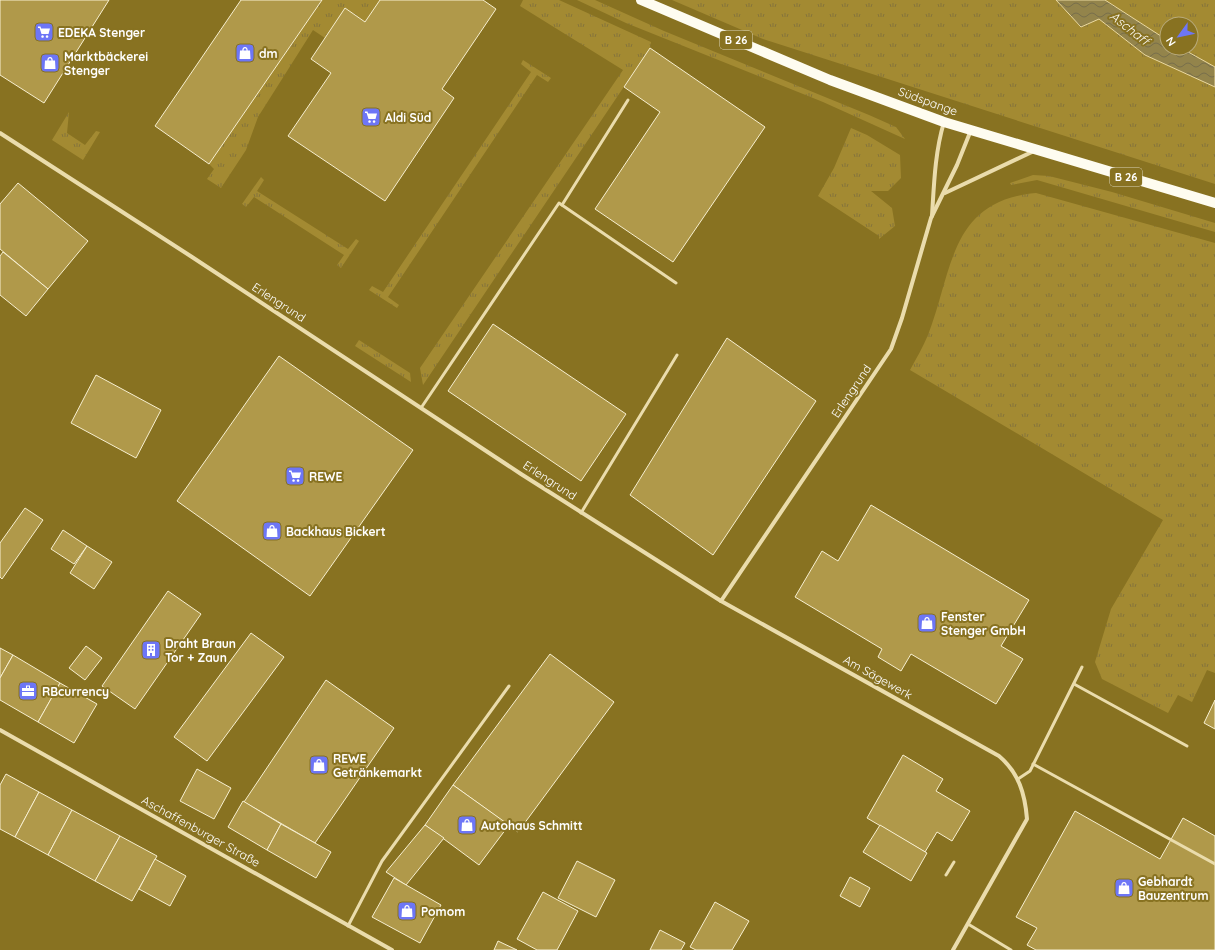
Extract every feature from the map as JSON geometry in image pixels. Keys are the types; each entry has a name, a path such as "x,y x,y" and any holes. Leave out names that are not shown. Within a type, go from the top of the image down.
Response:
{"main road":[{"name":"Südspange","path":"640,0 830,80 944,122 1215,203"}],"street":[{"name":"Erlengrund","path":"932,218 936,158 944,122"},
{"name":"Erlengrund","path":"0,133 192,256 581,513 721,601 891,349 902,318 932,218 944,194 971,130"},
{"path":"944,194 1038,150"},
{"name":"Am Sägewerk","path":"721,601 999,756 1009,765 1018,779 1026,798 1027,819 953,950"},
{"name":"Aschaffenburger Straße","path":"0,730 392,950"}],"lane":[{"path":"562,205 628,100"},
{"path":"421,408 559,203 676,283"},
{"path":"581,513 678,355"},
{"path":"1018,779 1030,771 1082,667"},
{"path":"1074,684 1188,746"},
{"path":"348,926 382,861 509,686"},
{"path":"1034,764 1215,864"},
{"path":"946,875 954,862"},
{"path":"968,924 1011,950"}],"green space":[{"path":"322,0 380,0 365,22 345,8 325,38 313,30 258,117 246,150 221,188 207,179 214,169 209,164"},
{"path":"523,0 559,0 651,42 650,48 423,385 420,368 623,70 520,6"},
{"path":"577,0 595,0 664,31 869,115 896,127 905,139 823,102 626,23"},
{"path":"672,0 1056,0 1064,10 1099,19 1145,55 1215,87 1215,184 763,39"},
{"path":"1105,0 1215,0 1215,67 1195,56 1199,56 1199,16 1159,16 1159,35"},
{"path":"523,60 551,78 548,82 537,75 388,297 399,305 397,308 369,290 372,286 383,292 531,72 521,64"},
{"path":"69,112 67,133 85,145 96,131 100,132 83,160 52,140"},
{"path":"851,128 867,135 900,155 901,178 888,191 871,191 892,208 895,226 879,239 879,236 818,196 834,168"},
{"path":"1033,175 1049,176 1112,192 1215,223 1215,232 1037,180 1011,185 1010,183"},
{"path":"261,177 264,180 257,191 348,249 356,239 359,241 341,268 337,265 344,255 254,197 246,207 242,204"},
{"path":"1036,193 1215,243 1215,673 1207,670 1192,702 1178,695 1168,713 1102,679 1095,662 1111,609 1163,520 910,370 928,335 950,264 959,243 970,225 986,210 1007,199"},
{"path":"359,340 410,373 411,382 355,346"}],"water":[{"name":"Aschaff","path":"1056,0 1105,0 1159,35 1159,56 1195,56 1215,67 1215,87 1145,55 1099,19 1081,27"}],"building":[{"name":"EDEKA Stenger","path":"0,0 109,0 44,103 0,75"},
{"name":"dm","path":"241,0 322,0 209,164 155,126"},
{"name":"Aldi Süd","path":"380,0 483,0 496,9 442,89 454,98 385,201 288,136 331,73 311,59 345,8 365,22"},
{"path":"650,48 765,127 673,262 595,209 660,112 624,87"},
{"path":"18,183 88,241 48,289 0,249 0,204"},
{"path":"3,252 48,289 26,316 0,295 0,256"},
{"path":"493,324 626,414 581,481 448,391"},
{"path":"727,338 816,401 713,555 630,495"},
{"name":"REWE","path":"279,356 413,450 310,596 177,501"},
{"path":"96,375 161,410 136,458 71,423"},
{"name":"Fenster Stenger GmbH","path":"871,505 1029,600 1001,646 1023,659 996,704 911,654 901,671 878,657 882,649 795,597 822,551 838,561"},
{"path":"25,508 43,520 2,579 0,577 0,543"},
{"path":"63,530 87,546 74,564 51,549"},
{"path":"87,546 112,562 94,589 70,573"},
{"name":"Draht Braun Tor + Zaun","path":"168,591 201,614 135,709 102,686"},
{"path":"251,633 284,657 207,761 174,737"},
{"path":"86,646 102,658 85,680 69,668"},
{"path":"0,648 13,655 0,678"},
{"path":"550,654 614,702 518,832 453,785"},
{"name":"RBcurrency","path":"13,655 60,683 38,722 0,700 0,678"},
{"name":"REWE Getränkemarkt","path":"326,680 394,728 315,843 244,802"},
{"path":"60,683 97,704 74,743 38,722"},
{"path":"1215,700 1215,729 1204,723"},
{"path":"903,755 943,779 936,791 970,811 952,841 937,832 925,852 867,818"},
{"path":"197,769 231,788 214,819 180,801"},
{"path":"6,774 39,792 15,837 0,829 0,785"},
{"name":"Autohaus Schmitt","path":"453,785 509,825 479,865 425,825"},
{"path":"39,792 72,810 48,855 15,837"},
{"path":"243,801 281,824 267,850 228,827"},
{"path":"72,810 120,836 95,881 48,855"},
{"name":"Gebhardt Bauzentrum","path":"1075,811 1160,859 1183,818 1215,836 1215,950 1036,950 1027,945 1037,928 1016,917"},
{"path":"281,824 331,852 316,878 267,850"},
{"path":"425,825 444,838 406,885 386,872"},
{"path":"880,825 927,853 911,881 863,852"},
{"path":"120,836 157,856 132,901 95,881"},
{"path":"155,859 186,876 170,906 139,889"},
{"path":"577,861 615,880 596,917 558,898"},
{"path":"850,877 870,888 860,907 840,896"},
{"name":"Pomom","path":"394,878 441,905 420,943 372,917"},
{"path":"543,892 578,911 557,950 537,950 517,939"},
{"path":"715,902 749,921 732,950 696,950 690,947"},
{"path":"660,930 685,943 681,950 650,950"},
{"path":"498,941 517,950 494,950"}],"place":[{"name":"EDEKA Stenger","path":"44,32"},
{"name":"dm","path":"245,53"},
{"name":"Marktbäckerei Stenger","path":"50,63"},
{"name":"Aldi Süd","path":"371,117"},
{"name":"REWE","path":"295,476"},
{"name":"Backhaus Bickert","path":"272,531"},
{"name":"Fenster Stenger GmbH","path":"927,623"},
{"name":"Draht Braun Tor + Zaun","path":"151,650"},
{"name":"RBcurrency","path":"28,691"},
{"name":"REWE Getränkemarkt","path":"319,765"},
{"name":"Autohaus Schmitt","path":"467,825"},
{"name":"Gebhardt Bauzentrum","path":"1124,888"},
{"name":"Pomom","path":"407,911"}]}
